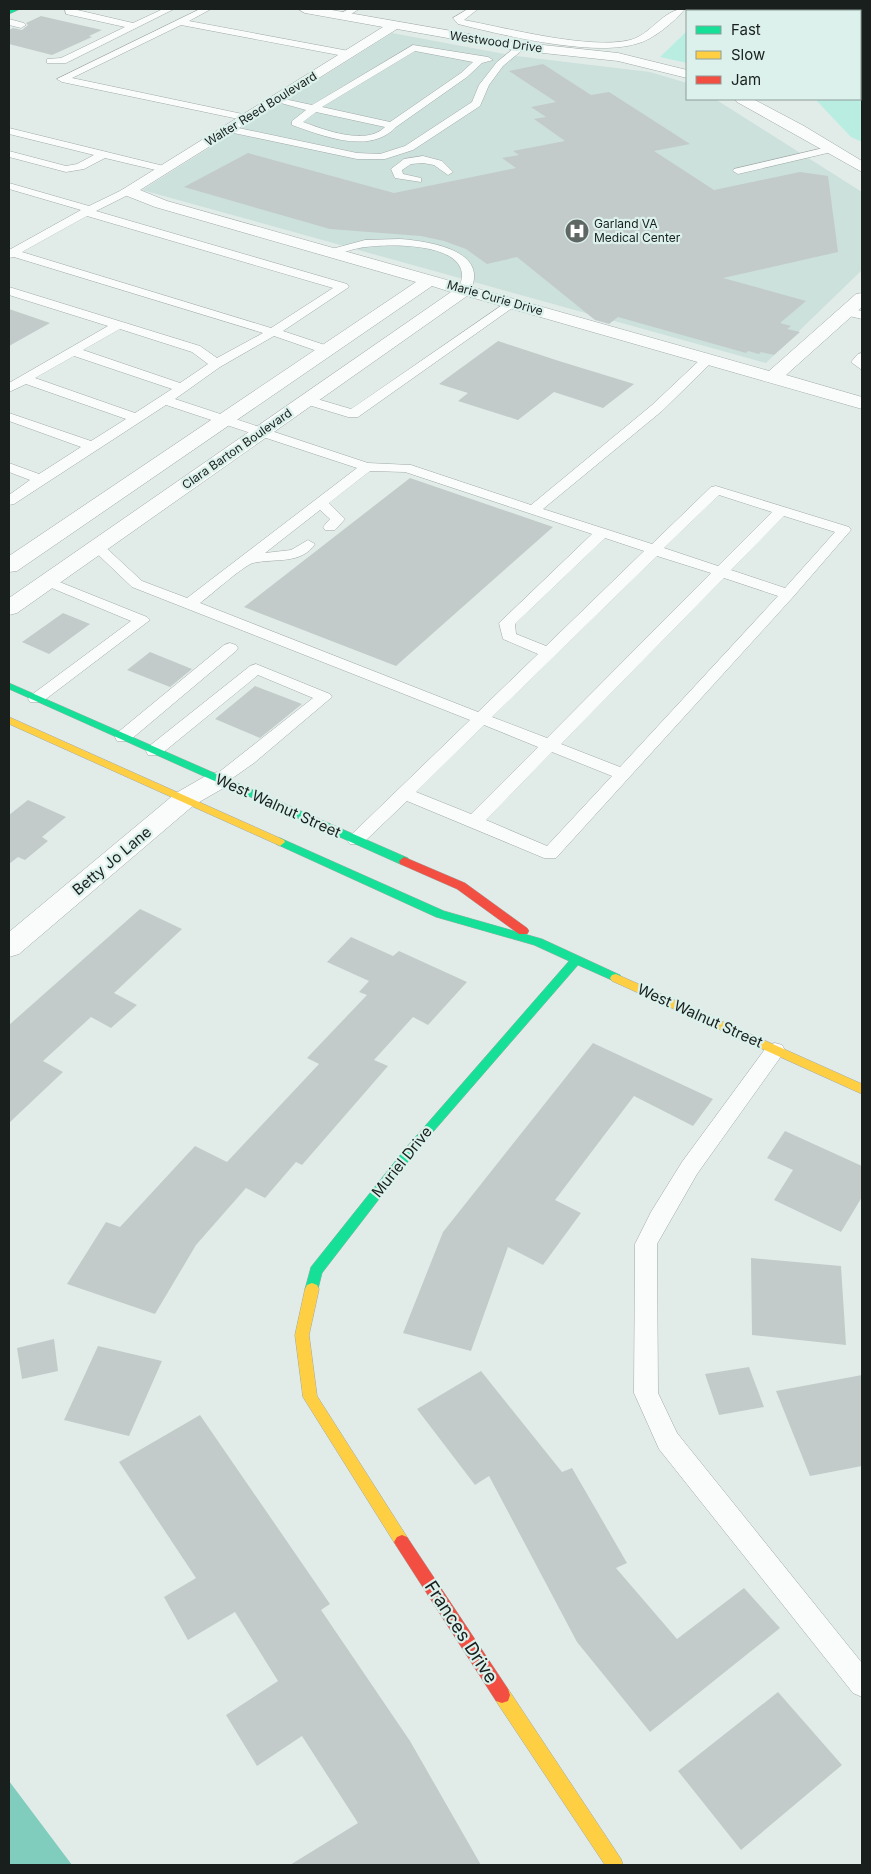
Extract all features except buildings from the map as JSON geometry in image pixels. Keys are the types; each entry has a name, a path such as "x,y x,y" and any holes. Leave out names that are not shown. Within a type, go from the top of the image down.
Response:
{"main road":[{"path":"9,12 18,9"},
{"name":"West Walnut Street","path":"9,686 461,886 538,942"},
{"name":"West Walnut Street","path":"9,720 440,914 538,942 862,1089"},
{"name":"Muriel Drive","path":"310,1397 302,1334 316,1271 408,1152 576,960"},
{"name":"Frances Drive","path":"310,1397 425,1578 614,1865"}],"street":[{"name":"Westwood Drive","path":"305,9 492,43 618,57 686,74"},
{"name":"Walter Reed Boulevard","path":"128,191 393,26"},
{"path":"744,100 862,167"},
{"name":"Marie Curie Drive","path":"128,191 161,204 862,403"},
{"path":"9,566 430,280"},
{"name":"Clara Barton Boulevard","path":"9,608 465,290"},
{"path":"773,377 854,313 862,298"},
{"name":"Betty Jo Lane","path":"9,947 185,799 218,780"}],"lane":[{"path":"50,61 63,60 170,9"},
{"path":"208,9 62,79 248,118"},
{"path":"342,16 356,9"},
{"path":"474,9 458,18 461,22 591,44 637,41 681,9"},
{"path":"67,12 134,26"},
{"path":"98,18 111,12"},
{"path":"9,22 21,25"},
{"path":"180,22 349,54"},
{"path":"492,43 511,31"},
{"path":"357,156 381,156 409,148 476,104 484,85 503,62 521,47"},
{"path":"480,60 464,75 392,125 380,137 363,139 316,131 296,123 314,108 413,48 480,60 503,62"},
{"path":"275,100 392,125"},
{"path":"229,129 357,156 396,169 399,176 416,180"},
{"path":"9,131 164,170"},
{"path":"738,170 832,149"},
{"path":"395,152 416,160 440,164 448,172"},
{"path":"9,154 66,168 80,167 104,154"},
{"path":"396,169 408,161 416,160"},
{"path":"9,186 343,287 273,332 216,364 165,400 40,479 9,501"},
{"path":"11,254 128,191"},
{"path":"332,252 367,243 393,241 419,243 442,249 459,257 468,268 469,280 465,290"},
{"path":"11,254 273,332 327,350"},
{"path":"9,291 196,349 216,364"},
{"path":"307,400 353,414 511,303"},
{"path":"9,388 118,325"},
{"path":"73,351 182,388"},
{"path":"862,357 857,362 862,366"},
{"path":"533,510 657,408 708,359"},
{"path":"24,379 137,418"},
{"path":"165,400 366,467 406,468 788,594"},
{"path":"9,417 92,446"},
{"path":"9,466 40,479"},
{"path":"188,605 366,467"},
{"path":"356,840 404,793 480,719 548,652 716,490 844,530 788,594 550,854 404,793"},
{"path":"321,503 338,519 330,527"},
{"path":"474,822 782,510"},
{"path":"548,652 509,636 507,623 602,533"},
{"path":"249,559 295,554 308,544"},
{"path":"97,547 136,584 623,774"},
{"path":"36,699 142,620 47,581"},
{"path":"123,737 230,648"},
{"path":"154,751 256,669 324,697 248,759 218,780"},
{"path":"775,1050 705,1146 655,1223 646,1244 646,1393 668,1441 862,1684"}],"shaded area":[{"path":"862,9 862,142 851,137 816,100 861,100 861,10 710,10"},
{"path":"686,32 686,63 660,57"},
{"name":"Garland VA Medical Center","path":"392,33 516,56 650,72 686,83 686,100 717,100 862,192 862,270 766,363 142,190"},
{"path":"9,1781 72,1865 9,1865"}],"traffic: fast":[{"path":"9,12 17,9"},
{"path":"9,686 404,861"},
{"path":"280,842 440,914 538,942 616,978"},
{"path":"312,1289 316,1271 409,1152 576,960"}],"traffic: slow":[{"path":"9,720 280,842"},
{"path":"616,978 862,1089"},
{"path":"312,1289 302,1335 310,1397 402,1542"},
{"path":"502,1695 615,1865"}],"traffic: jam":[{"path":"404,861 461,886 523,931"},
{"path":"402,1542 502,1695"}],"place":[{"name":"Garland VA Medical Center","path":"577,231"}]}
